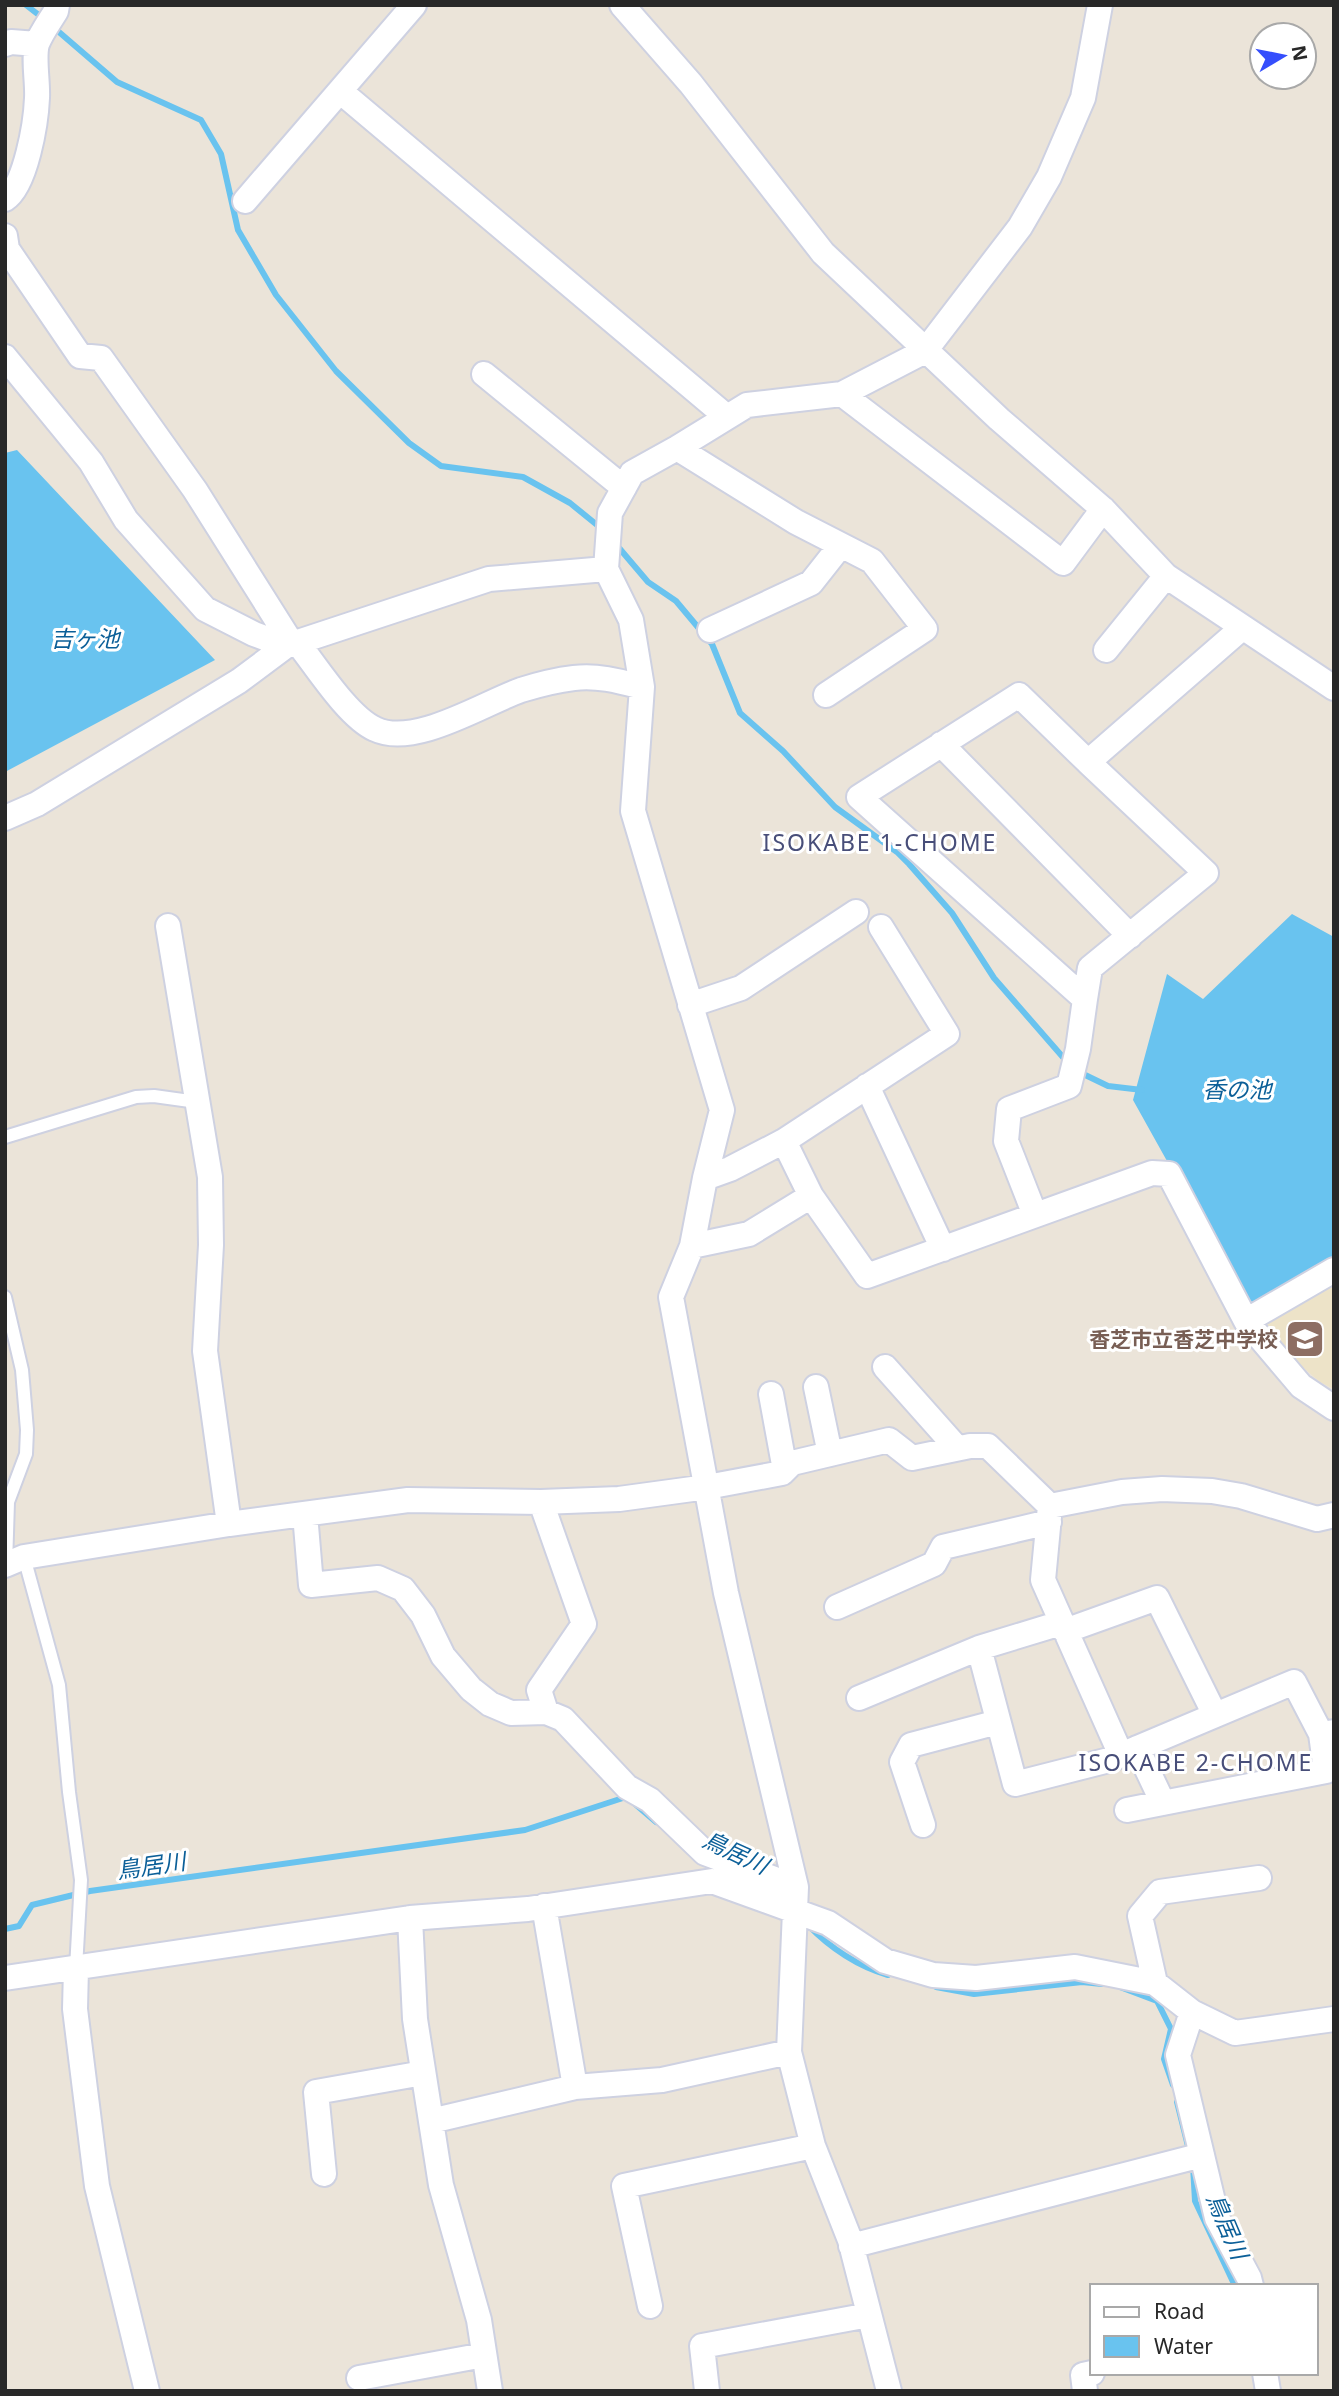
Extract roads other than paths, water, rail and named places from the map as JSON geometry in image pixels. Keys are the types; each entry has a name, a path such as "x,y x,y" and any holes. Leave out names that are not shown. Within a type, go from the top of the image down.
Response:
{"street":[{"path":"5,199 11,195 20,179 31,141 37,100 37,44 57,5"},
{"path":"245,201 414,5"},
{"path":"622,5 691,84 823,253 925,351 1103,509 1166,576 1334,688"},
{"path":"889,2391 851,2246 813,2146 789,2052 796,1887 726,1593 670,1297 692,1246 722,1110 633,811 642,687 632,620 606,569 610,513 632,473 747,405 842,394 925,351 1020,227 1049,177 1083,98 1100,5"},
{"path":"5,44 37,44"},
{"path":"340,91 727,417"},
{"path":"5,236 7,249 80,356 101,358 195,490 292,644 351,711 376,730 404,734 430,729 522,690 573,678 602,678 642,687"},
{"path":"5,357 92,461 126,520 205,609 254,634 292,644"},
{"path":"484,374 624,488"},
{"path":"842,394 1063,563 1103,509"},
{"path":"677,448 796,522 872,561 925,629 826,695"},
{"path":"710,630 811,583 841,545"},
{"path":"5,818 37,804 239,681 292,644 489,579 606,569"},
{"path":"1106,650 1166,576"},
{"path":"1088,762 1242,628"},
{"path":"1035,1215 1006,1141 1009,1109 1069,1086 1078,1049 1090,968 1206,873 1019,695 859,797 1085,999"},
{"path":"941,744 1130,936"},
{"path":"690,1005 741,988 856,912"},
{"path":"168,926 210,1177 211,1245 205,1350 229,1524"},
{"path":"705,1178 730,1169 784,1141 947,1034 881,927"},
{"path":"867,1086 943,1249"},
{"path":"784,1141 811,1196 867,1276 1152,1173 1169,1174 1246,1321 1301,1386 1334,1408"},
{"path":"692,1246 749,1234 811,1196"},
{"path":"1246,1321 1334,1270"},
{"path":"885,1367 957,1448"},
{"path":"816,1387 830,1454"},
{"path":"771,1394 785,1470"},
{"path":"12,1562 229,1524 408,1500 541,1502 619,1499 706,1487 782,1473 792,1463 889,1440 912,1458 957,1448 988,1446 1049,1514 1042,1580 1063,1627 1129,1751 1163,1803"},
{"path":"837,1607 934,1564 943,1547 1122,1492 1212,1491 1241,1496 1317,1520 1334,1516"},
{"path":"541,1502 583,1624 539,1690 546,1712"},
{"path":"305,1514 311,1585 378,1578 403,1589 424,1615 443,1656 471,1689 490,1704 511,1713 546,1712 563,1719 627,1787 650,1800 705,1853 796,1887"},
{"path":"859,1698 979,1648 1063,1627 1157,1598 1215,1715"},
{"path":"979,1648 1014,1784 1109,1760 1294,1682 1328,1733 1326,1771 1127,1810"},
{"path":"923,1825 902,1762 911,1745 998,1722"},
{"path":"1155,1983 1140,1916 1160,1892 1259,1878"},
{"path":"5,1978 410,1918 544,1906 712,1881 828,1923 885,1961 933,1975 976,1979 1075,1967 1155,1983 1192,2012 1235,2033 1334,2019"},
{"path":"544,1906 575,2087"},
{"path":"410,1918 415,2020 441,2185 479,2320 490,2391"},
{"path":"76,1968 75,2009 97,2186 147,2391"},
{"path":"1192,2012 1178,2055 1217,2218 1251,2284"},
{"path":"431,2121 575,2087 662,2080 789,2052"},
{"path":"324,2174 316,2092 423,2073"},
{"path":"650,2306 624,2186 813,2146"},
{"path":"851,2246 1202,2155"},
{"path":"707,2391 702,2346 869,2315"},
{"path":"359,2378 484,2355"},
{"path":"1085,2391 1083,2375 1090,2373"}],"lane":[{"path":"5,831 37,804"},
{"path":"5,1137 136,1097 154,1096 197,1102"},
{"path":"5,1297 22,1370 27,1430 26,1454 8,1502 12,1562 59,1685 81,1880 76,1968"}],"water":[{"name":"吉ヶ池","path":"17,450 215,660 5,772 5,453"},
{"name":"香の池","path":"1292,914 1334,937 1334,1264 1250,1310 1133,1100 1167,974 1203,999"}],"waterway":[{"path":"26,5 44,19"},
{"path":"52,26 117,82 201,120 221,154 238,230 276,295 336,371 409,443 441,466 523,477 570,503 602,529"},
{"path":"614,542 648,582 676,601 712,644 740,713 783,751 835,807 897,852 909,864 952,913 994,978 1068,1063"},
{"path":"1079,1072 1108,1086 1142,1090"},
{"name":"鳥居川","path":"5,1929 19,1926 32,1905 90,1891 525,1830 626,1797"},
{"name":"鳥居川","path":"635,1804 656,1822"},
{"name":"鳥居川","path":"809,1926 846,1956 888,1975"},
{"name":"鳥居川","path":"936,1987 974,1994 1082,1982 1102,1984"},
{"name":"鳥居川","path":"1120,1987 1157,2001 1171,2029 1164,2059 1173,2085"},
{"name":"鳥居川","path":"1177,2102 1188,2146"},
{"name":"鳥居川","path":"1193,2166 1195,2201 1234,2284"}],"place":[{"name":"香芝市立香芝中学校","path":"1305,1339"}],"district":[{"name":"ISOKABE 1-CHOME","path":"880,842"},
{"name":"ISOKABE 2-CHOME","path":"1196,1762"}]}
